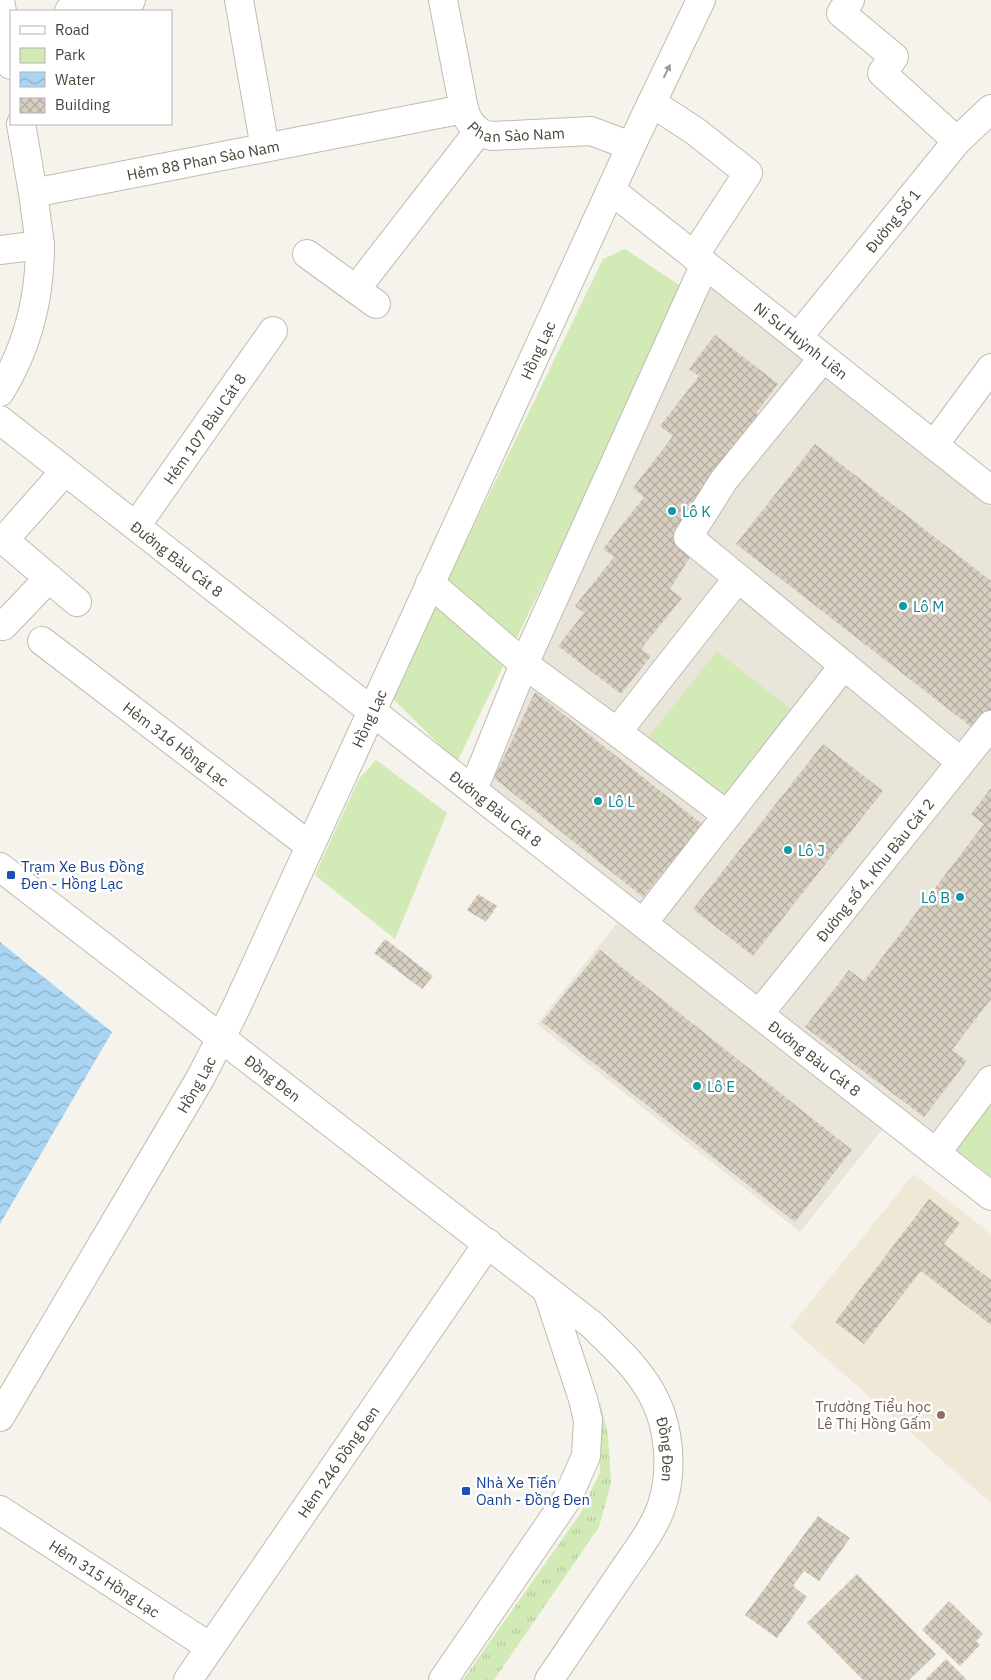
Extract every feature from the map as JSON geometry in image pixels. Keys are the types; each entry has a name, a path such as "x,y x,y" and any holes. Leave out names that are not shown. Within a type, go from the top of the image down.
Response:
{"street":[{"path":"75,10 131,0"},
{"path":"238,0 265,148"},
{"name":"Phan Sào Nam","path":"443,0 471,120 492,136 591,130 631,146"},
{"name":"Hồng Lạc","path":"0,1417 221,1039 430,582 612,191 631,146 701,0"},
{"path":"850,0 841,13 894,57 882,73 957,141"},
{"path":"5,15 7,63"},
{"path":"473,790 524,664 700,260 748,173 695,131 652,103"},
{"name":"Đường Số 1","path":"798,338 957,141 991,109"},
{"path":"307,254 366,297 471,120"},
{"name":"Hẻm 88 Phan Sào Nam","path":"33,193 265,148 471,120"},
{"path":"0,392 21,353 34,312 38,291 40,245 21,125"},
{"name":"Ni Sư Huỳnh Liên","path":"612,191 991,490"},
{"path":"0,250 40,245"},
{"name":"Hẻm 107 Bàu Cát 8","path":"136,526 273,331"},
{"path":"823,358 724,480 688,537 961,762"},
{"path":"934,445 991,368"},
{"name":"Đường Bàu Cát 8","path":"0,420 991,1196"},
{"path":"66,471 2,538 78,602"},
{"path":"0,623 3,626 49,578"},
{"path":"617,732 738,578"},
{"path":"430,582 524,664 727,815"},
{"name":"Hẻm 316 Hồng Lạc","path":"42,641 310,846"},
{"path":"643,923 844,665"},
{"name":"Đường số 4, Khu Bàu Cát 2","path":"759,1014 991,725"},
{"name":"Đồng Đen","path":"0,867 591,1324 618,1350 646,1385 663,1419 667,1438 668,1459 664,1498 654,1524 549,1680"},
{"path":"936,1153 991,1080"},
{"name":"Hẻm 246 Đồng Đen","path":"188,1680 488,1243"},
{"path":"443,1680 568,1499 586,1456 588,1420 584,1399 546,1290"},
{"name":"Hẻm 315 Hồng Lạc","path":"0,1510 210,1648"}],"shaded area":[{"path":"703,280 991,507 991,1184 897,1111 800,1232 537,1024 632,904 482,787"},
{"name":"Trươờng Tiểu học Lê Thị Hồng Gấm","path":"914,1174 991,1234 991,1503 790,1327"}],"green space":[{"path":"625,249 685,289 457,762 391,697 603,259"},
{"path":"717,651 802,718 724,816 639,749"},
{"path":"376,760 447,813 395,939 315,875 359,779"},
{"path":"991,1103 991,1176 956,1149"},
{"path":"600,1402 608,1435 611,1483 599,1527 494,1680 463,1680 580,1514 600,1472"}],"water":[{"path":"0,942 112,1032 0,1224"}],"building":[{"name":"Lô K","path":"715,335 778,384 756,413 765,421 707,530 670,589 682,598 641,649 651,656 621,694 558,646 584,613 575,606 614,557 603,549 644,497 633,488 673,436 660,426 699,376 689,369"},
{"name":"Lô M","path":"815,444 991,581 991,718 979,733 736,544"},
{"name":"Lô L","path":"535,692 702,824 643,897 494,778"},
{"name":"Lô J","path":"823,744 883,791 753,956 693,909"},
{"name":"Lô B","path":"991,788 991,999 952,1050 967,1061 924,1117 805,1027 849,970 864,981 984,824 971,814"},
{"path":"478,894 497,906 486,922 467,910"},
{"path":"385,939 433,976 422,989 374,953"},
{"name":"Lô E","path":"600,950 852,1150 795,1222 542,1022"},
{"path":"929,1199 960,1223 944,1244 991,1280 991,1325 921,1271 864,1344 835,1322"},
{"path":"818,1516 850,1538 819,1581 804,1571 793,1586 807,1597 777,1638 745,1615"},
{"path":"857,1574 936,1654 909,1680 863,1680 807,1623"},
{"path":"949,1601 983,1634 976,1641 980,1645 960,1666 922,1630"},
{"path":"946,1659 967,1680 925,1680"}],"place":[{"name":"Lô K","path":"672,511"},
{"name":"Lô M","path":"903,606"},
{"name":"Lô L","path":"598,801"},
{"name":"Lô J","path":"788,850"},
{"name":"Trạm Xe Bus Đồng Đen - Hồng Lạc","path":"11,875"},
{"name":"Lô B","path":"960,897"},
{"name":"Lô E","path":"697,1086"},
{"name":"Trươờng Tiểu học Lê Thị Hồng Gấm","path":"941,1415"},
{"name":"Nhà Xe Tiến Oanh - Đồng Đen","path":"466,1491"}]}
